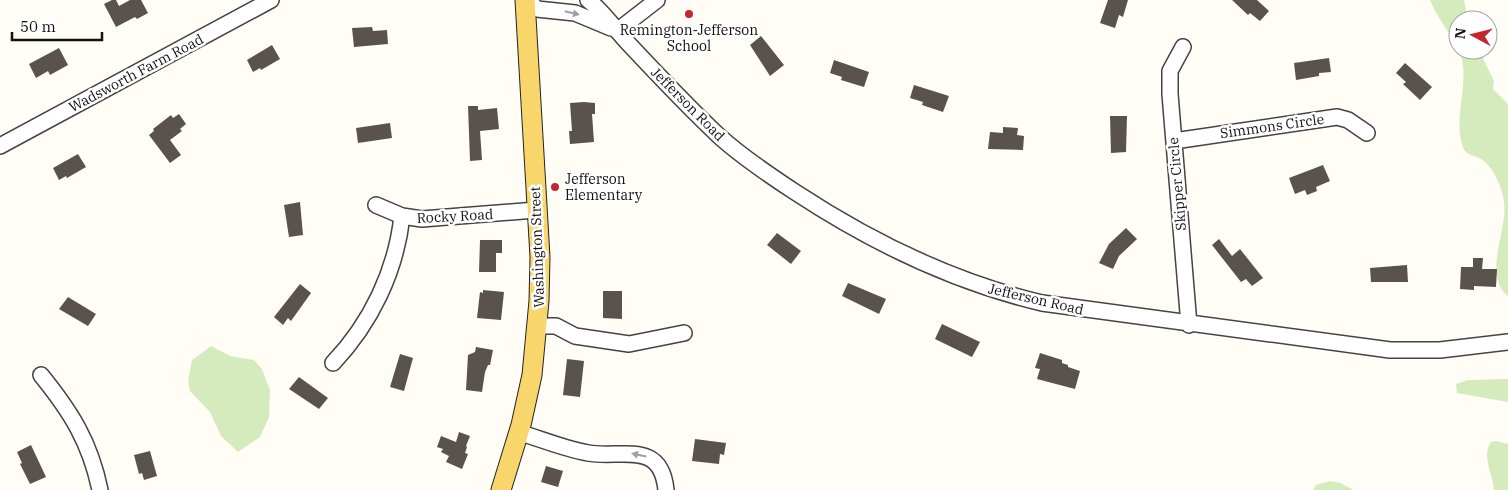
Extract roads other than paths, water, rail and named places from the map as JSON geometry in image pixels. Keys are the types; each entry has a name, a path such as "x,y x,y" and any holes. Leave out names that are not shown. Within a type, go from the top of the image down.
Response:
{"main road":[{"name":"Washington Street","path":"501,490 532,375 538,326 540,265 526,0"}],"street":[{"name":"Wadsworth Farm Road","path":"0,146 271,0"},
{"name":"Jefferson Road","path":"526,0 538,9 576,13 617,31"},
{"name":"Jefferson Road","path":"588,0 714,131 760,168 830,214 896,250 953,276 1002,294 1066,307 1390,350 1440,350 1508,342"},
{"path":"617,31 657,0"},
{"name":"Skipper Circle","path":"1183,47 1170,71 1189,324"},
{"name":"Simmons Circle","path":"1174,141 1337,117 1348,120 1367,132"},
{"name":"Rocky Road","path":"376,205 402,216 422,219 536,210"},
{"path":"333,363 351,342 383,286 397,254 402,216"},
{"path":"538,326 556,326 575,336 629,344 684,334"},
{"path":"41,375 75,420 91,456 100,490"},
{"path":"518,432 589,453 637,453 650,458 660,468 666,490"}],"place":[{"name":"Remington-Jefferson School","path":"689,14"},
{"name":"Jefferson Elementary","path":"555,187"}]}
